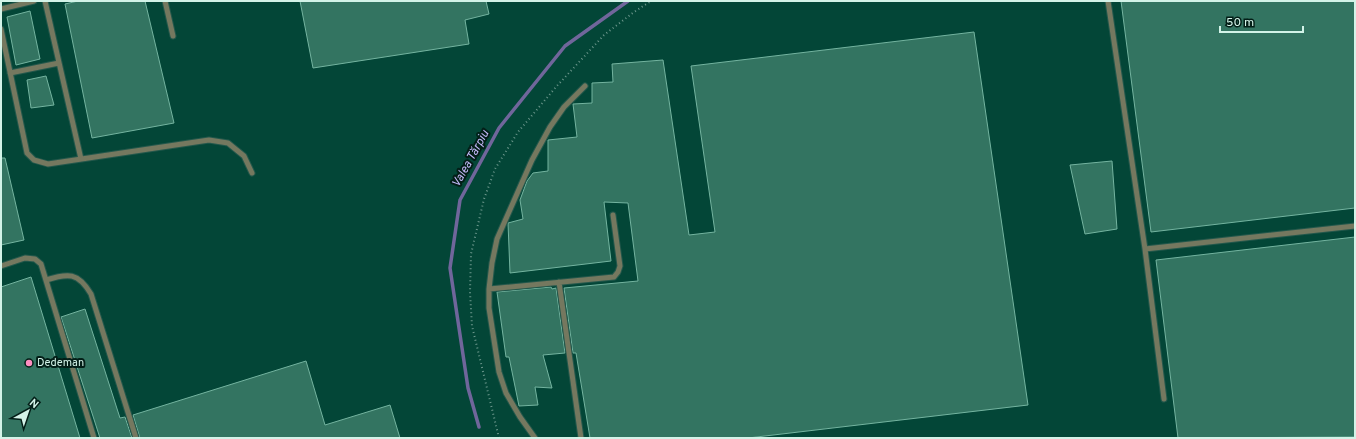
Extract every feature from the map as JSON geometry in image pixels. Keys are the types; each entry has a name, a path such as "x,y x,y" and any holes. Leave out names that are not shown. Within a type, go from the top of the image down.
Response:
{"lane":[{"path":"1,9 34,1"},
{"path":"45,1 81,159"},
{"path":"165,1 173,36"},
{"path":"1108,1 1145,249 1164,399"},
{"path":"1,29 27,152 34,160 48,164 209,140 228,143 244,156 252,173"},
{"path":"10,73 59,63"},
{"path":"535,438 520,417 506,393 499,372 490,316 489,289 492,263 497,238 532,160 550,127 564,106 585,86"},
{"path":"489,289 614,276 618,272 620,266 613,215"},
{"path":"1145,249 1355,226"},
{"path":"1,266 25,258 35,259 42,264 94,438"},
{"path":"46,280 63,275 70,276 80,280 89,290 136,438"},
{"path":"559,282 581,438"}],"shaded area":[{"path":"1,1 1355,1 1355,438 1,438"}],"building":[{"path":"78,1 145,1 174,123 92,138 65,4"},
{"path":"300,1 486,1 489,14 465,20 469,44 313,68"},
{"path":"1121,1 1355,1 1355,208 1151,232"},
{"path":"30,11 40,59 16,65 7,17"},
{"path":"974,32 1028,405 748,438 590,438 576,353 573,353 564,288 638,281 628,203 604,202 611,261 510,273 508,223 523,219 520,200 527,181 533,173 548,171 548,140 577,137 573,104 592,103 592,83 613,82 612,64 663,60 689,235 715,232 691,66"},
{"path":"46,76 54,105 31,108 27,80"},
{"path":"1,158 5,158 24,240 1,245"},
{"path":"1112,161 1117,229 1085,234 1070,165"},
{"path":"1355,237 1355,437 1178,438 1156,260"},
{"name":"Dedeman","path":"31,277 80,438 1,438 1,287"},
{"path":"551,287 552,289 556,288 565,353 543,355 552,388 535,387 538,405 519,406 509,357 506,357 497,292"},
{"path":"85,309 120,418 125,417 132,438 100,438 61,317"},
{"path":"306,361 325,425 390,405 400,438 140,438 133,415"}],"waterway":[{"name":"Valea Tărpiu","path":"479,427 468,388 450,268 460,200 499,128 565,46 628,1"}],"place":[{"name":"Dedeman","path":"29,363"}]}
